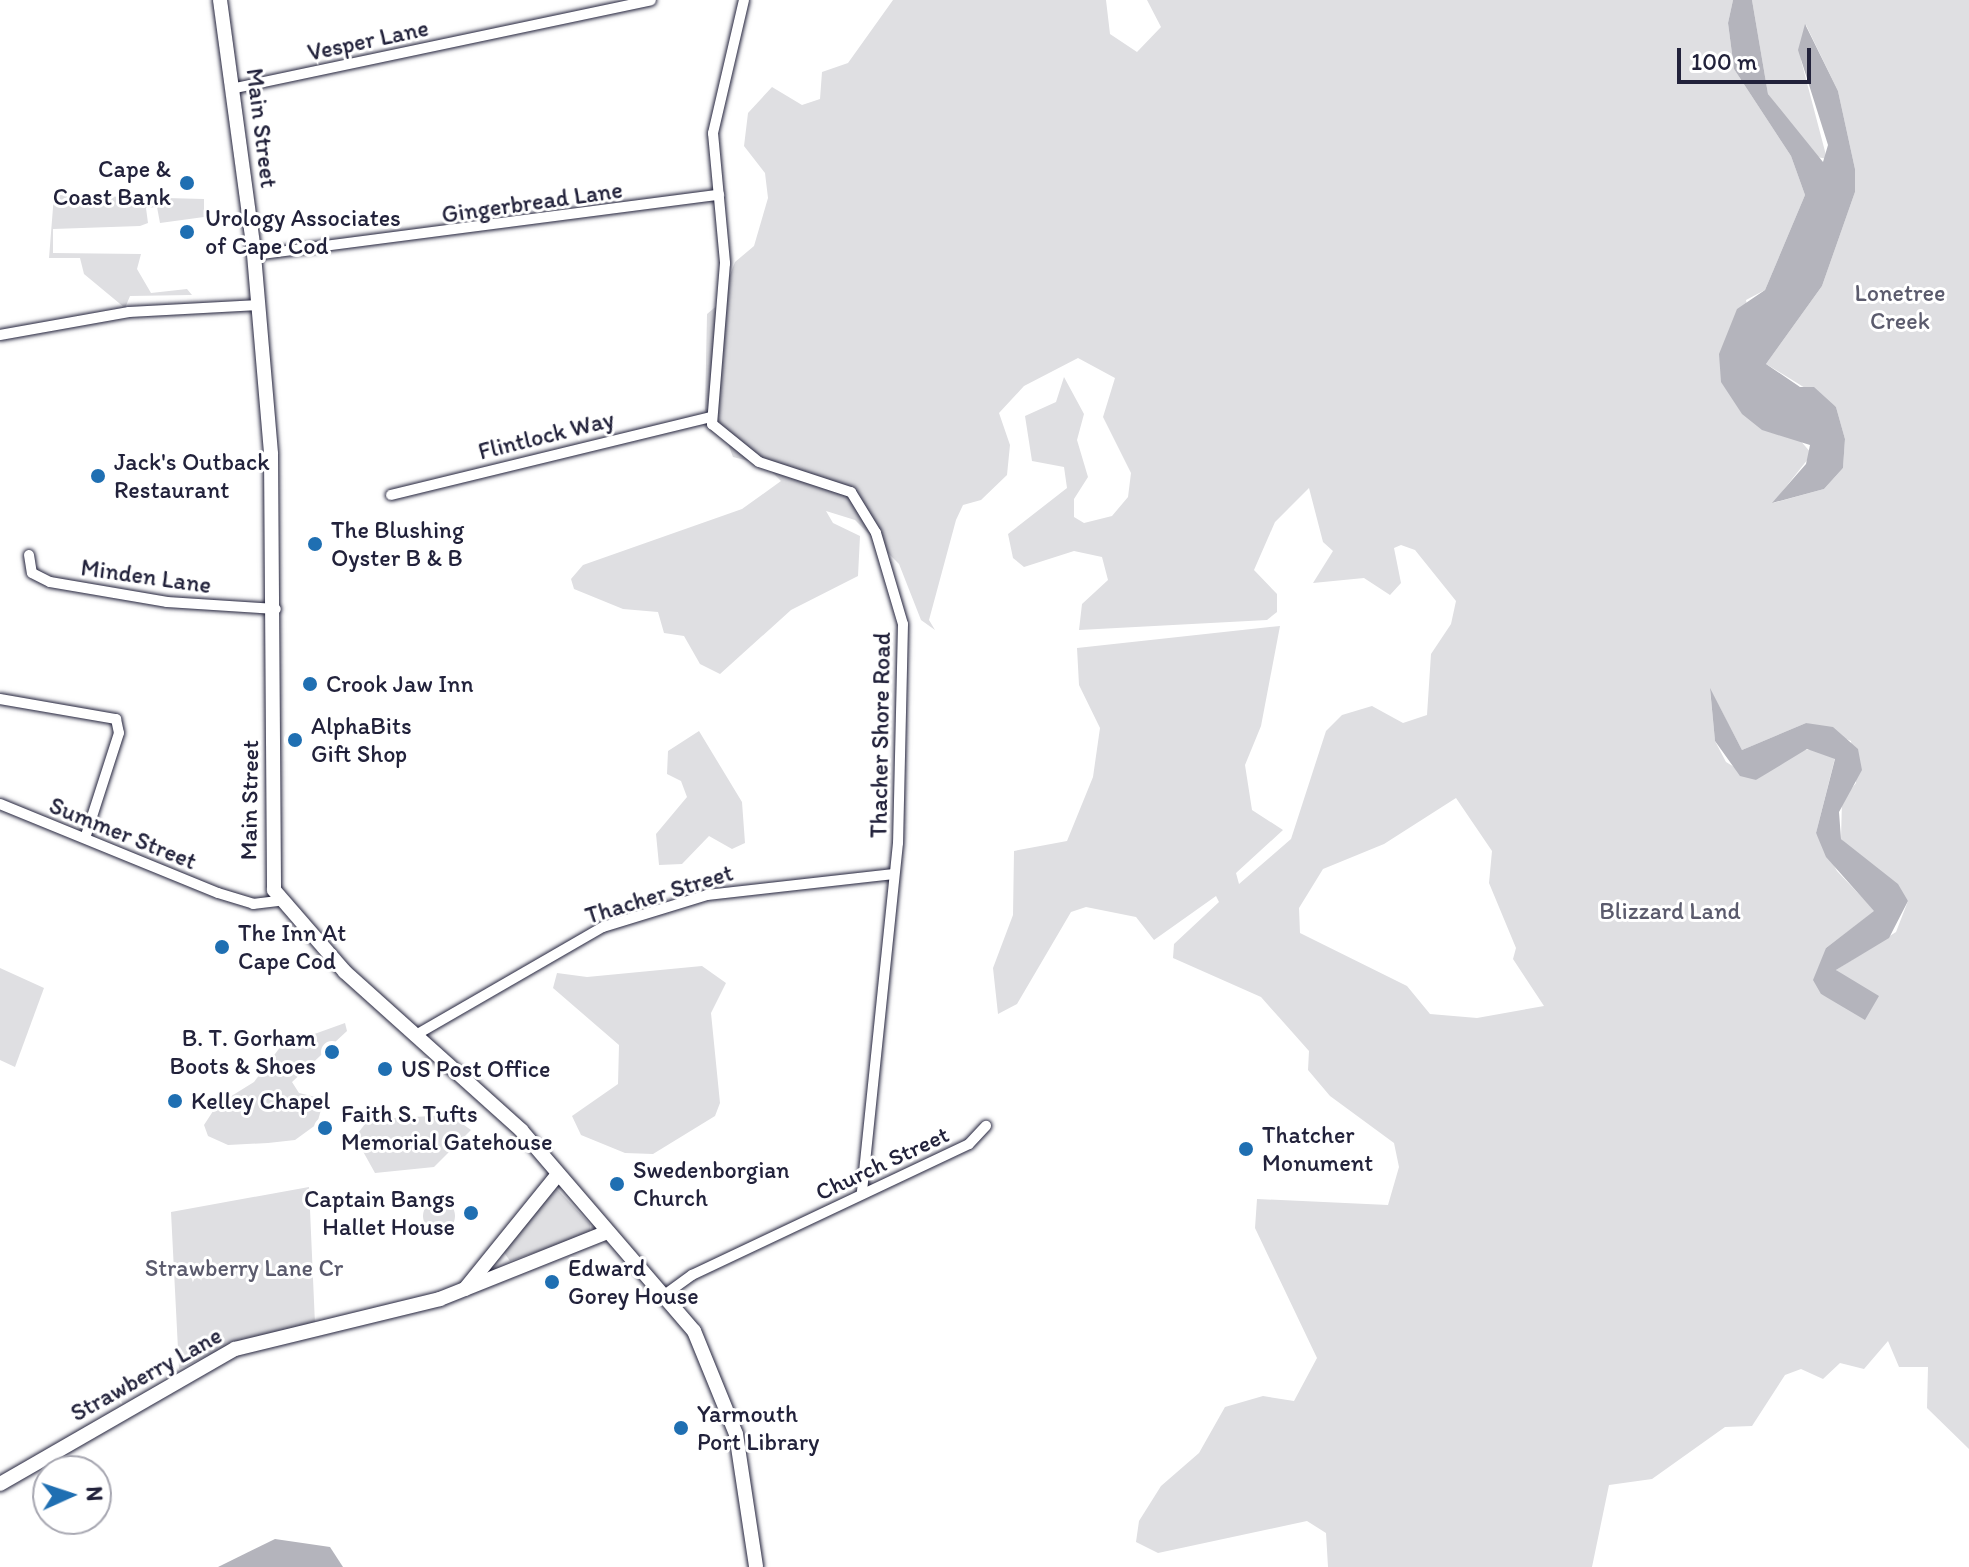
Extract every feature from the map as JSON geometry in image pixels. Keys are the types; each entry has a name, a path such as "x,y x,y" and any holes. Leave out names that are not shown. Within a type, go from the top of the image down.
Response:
{"main road":[{"name":"Main Street","path":"220,0 235,88 259,305 276,609 269,858 278,901"},
{"path":"278,901 414,1036 514,1124 605,1233 700,1339 719,1380 744,1471 756,1567"},
{"path":"463,1290 558,1174"},
{"name":"Strawberry Lane","path":"0,1484 235,1349 323,1333 463,1290 605,1233"}],"street":[{"name":"Vesper Lane","path":"235,88 651,0"},
{"path":"710,417 725,263 714,126 744,0"},
{"name":"Gingerbread Lane","path":"255,255 719,195"},
{"path":"0,335 129,312 259,305"},
{"name":"Flintlock Way","path":"391,495 710,417"},
{"name":"Thacher Shore Road","path":"710,417 725,441 759,462 846,487 876,533 904,632 894,874 862,1194"},
{"name":"Minden Lane","path":"29,555 32,573 50,582 167,602 276,609"},
{"path":"0,699 116,719 119,733 85,838"},
{"name":"Summer Street","path":"0,804 245,902 278,901"},
{"name":"Thacher Street","path":"414,1036 603,927 707,895 894,874"},
{"name":"Church Street","path":"663,1296 692,1275 969,1144 986,1126"},
{"path":"497,1248 510,1273"}],"green space":[{"path":"893,0 1106,0 1110,34 1137,52 1161,27 1147,0 1733,0 1728,23 1734,69 1791,156 1805,195 1765,290 1746,300 1770,432 1799,439 1812,454 1773,503 1824,489 1843,468 1845,439 1836,407 1766,364 1822,286 1855,192 1855,169 1838,91 1806,25 1801,60 1827,159 1812,156 1768,94 1752,0 1969,0 1969,1449 1927,1408 1928,1367 1899,1367 1888,1341 1864,1369 1840,1363 1823,1379 1801,1369 1785,1375 1752,1426 1725,1427 1652,1479 1609,1485 1592,1567 1328,1567 1326,1533 1307,1521 1158,1553 1136,1542 1139,1521 1161,1486 1199,1453 1225,1407 1263,1396 1294,1401 1317,1358 1255,1228 1257,1199 1388,1205 1399,1167 1394,1143 1330,1096 1308,1070 1309,1051 1261,997 1173,958 1174,944 1219,902 1216,896 1154,940 1136,917 1086,907 1071,912 1017,1004 998,1014 993,968 1013,915 1014,851 1067,841 1093,777 1100,728 1079,685 1077,648 1280,626 1261,726 1245,765 1252,810 1283,830 1236,873 1239,884 1291,839 1326,731 1342,715 1372,706 1403,723 1427,715 1431,654 1451,624 1456,601 1415,550 1401,545 1394,548 1401,583 1390,595 1364,578 1313,583 1333,551 1323,542 1309,488 1275,522 1254,570 1277,594 1277,612 1267,620 1079,630 1082,604 1108,580 1102,557 1074,551 1024,567 1013,558 1008,534 1067,488 1064,467 1032,461 1025,416 1056,402 1064,377 1084,414 1077,440 1088,477 1074,499 1074,517 1084,523 1112,516 1128,497 1131,473 1103,417 1115,378 1078,358 1024,386 999,413 1010,445 1007,475 981,500 963,505 956,520 929,620 935,630 921,620 899,564 855,520 826,511 833,523 860,536 858,576 791,610 720,674 700,664 684,636 664,633 658,612 623,609 574,589 571,579 583,565 742,509 781,481 765,465 733,457 719,420 705,410 707,314 719,304 735,262 754,246 768,198 765,173 744,146 748,113 772,87 802,105 820,99 822,72 848,63","holes":["1710,689 1742,750 1806,723 1851,741 1856,783 1842,800 1841,839 1908,901 1896,932 1836,970 1866,993 1867,1016 1821,994 1826,948 1875,911 1837,871 1816,833 1835,758 1822,749 1800,750 1756,780 1726,762 1715,741","1456,798 1492,851 1489,883 1516,948 1513,959 1544,1006 1477,1018 1430,1014 1407,986 1300,933 1299,908 1323,869 1384,844"]},
{"path":"54,195 204,199 204,217 160,223 157,207 146,208 148,223 140,226 53,229 53,253 141,254 137,269 151,293 187,289 192,295 130,296 125,308 84,274 80,258 49,258"},
{"path":"699,731 742,802 745,843 732,849 709,836 682,864 659,865 656,834 687,797 681,781 667,774 668,751"},
{"path":"702,966 726,983 711,1013 720,1103 715,1116 653,1154 625,1153 581,1135 572,1116 618,1084 619,1045 553,988 557,973 587,977"},
{"path":"0,968 44,988 15,1067 0,1060"},
{"path":"345,1023 347,1031 292,1082 299,1093 324,1099 317,1124 295,1140 268,1143 228,1145 208,1136 204,1125 217,1105 254,1082 281,1046"},
{"path":"375,1111 394,1118 450,1115 471,1130 434,1167 375,1173 355,1137"},
{"name":"Strawberry Lane Cr","path":"309,1187 315,1324 244,1339 179,1369 171,1212"},
{"path":"555,1187 590,1224 590,1234 510,1261 503,1251"},
{"path":"439,1200 450,1205 455,1216 450,1227 439,1232 428,1227 423,1216 428,1205"}],"shaded area":[{"path":"1733,0 1752,0 1768,94 1823,162 1828,145 1798,50 1805,24 1838,91 1855,169 1855,192 1822,286 1766,364 1800,387 1814,387 1836,407 1845,439 1843,468 1824,489 1772,503 1806,464 1810,445 1762,430 1742,414 1721,382 1719,354 1737,309 1765,290 1805,195 1791,156 1734,69 1728,23"},
{"path":"1710,688 1742,750 1806,723 1833,727 1858,749 1862,770 1839,812 1841,839 1898,884 1908,901 1889,938 1836,970 1879,996 1865,1020 1821,994 1813,980 1826,948 1874,911 1826,857 1816,833 1835,759 1807,749 1756,780 1740,776 1715,741"},
{"path":"275,1539 330,1547 343,1567 218,1567"}],"place":[{"name":"Cape & Coast Bank","path":"187,183"},
{"name":"Urology Associates of Cape Cod","path":"187,232"},
{"name":"Jack's Outback Restaurant","path":"98,476"},
{"name":"The Blushing Oyster B & B","path":"315,544"},
{"name":"Crook Jaw Inn","path":"310,684"},
{"name":"AlphaBits Gift Shop","path":"295,740"},
{"name":"The Inn At Cape Cod","path":"222,947"},
{"name":"B. T. Gorham Boots & Shoes","path":"332,1052"},
{"name":"US Post Office","path":"385,1069"},
{"name":"Kelley Chapel","path":"175,1101"},
{"name":"Faith S. Tufts Memorial Gatehouse","path":"325,1128"},
{"name":"Thatcher Monument","path":"1246,1149"},
{"name":"Swedenborgian Church","path":"617,1184"},
{"name":"Captain Bangs Hallet House","path":"471,1213"},
{"name":"Edward Gorey House","path":"552,1282"},
{"name":"Yarmouth Port Library","path":"681,1428"}],"park label":[{"name":"Lonetree Creek","path":"1900,307"},
{"name":"Blizzard Land","path":"1670,911"}]}
